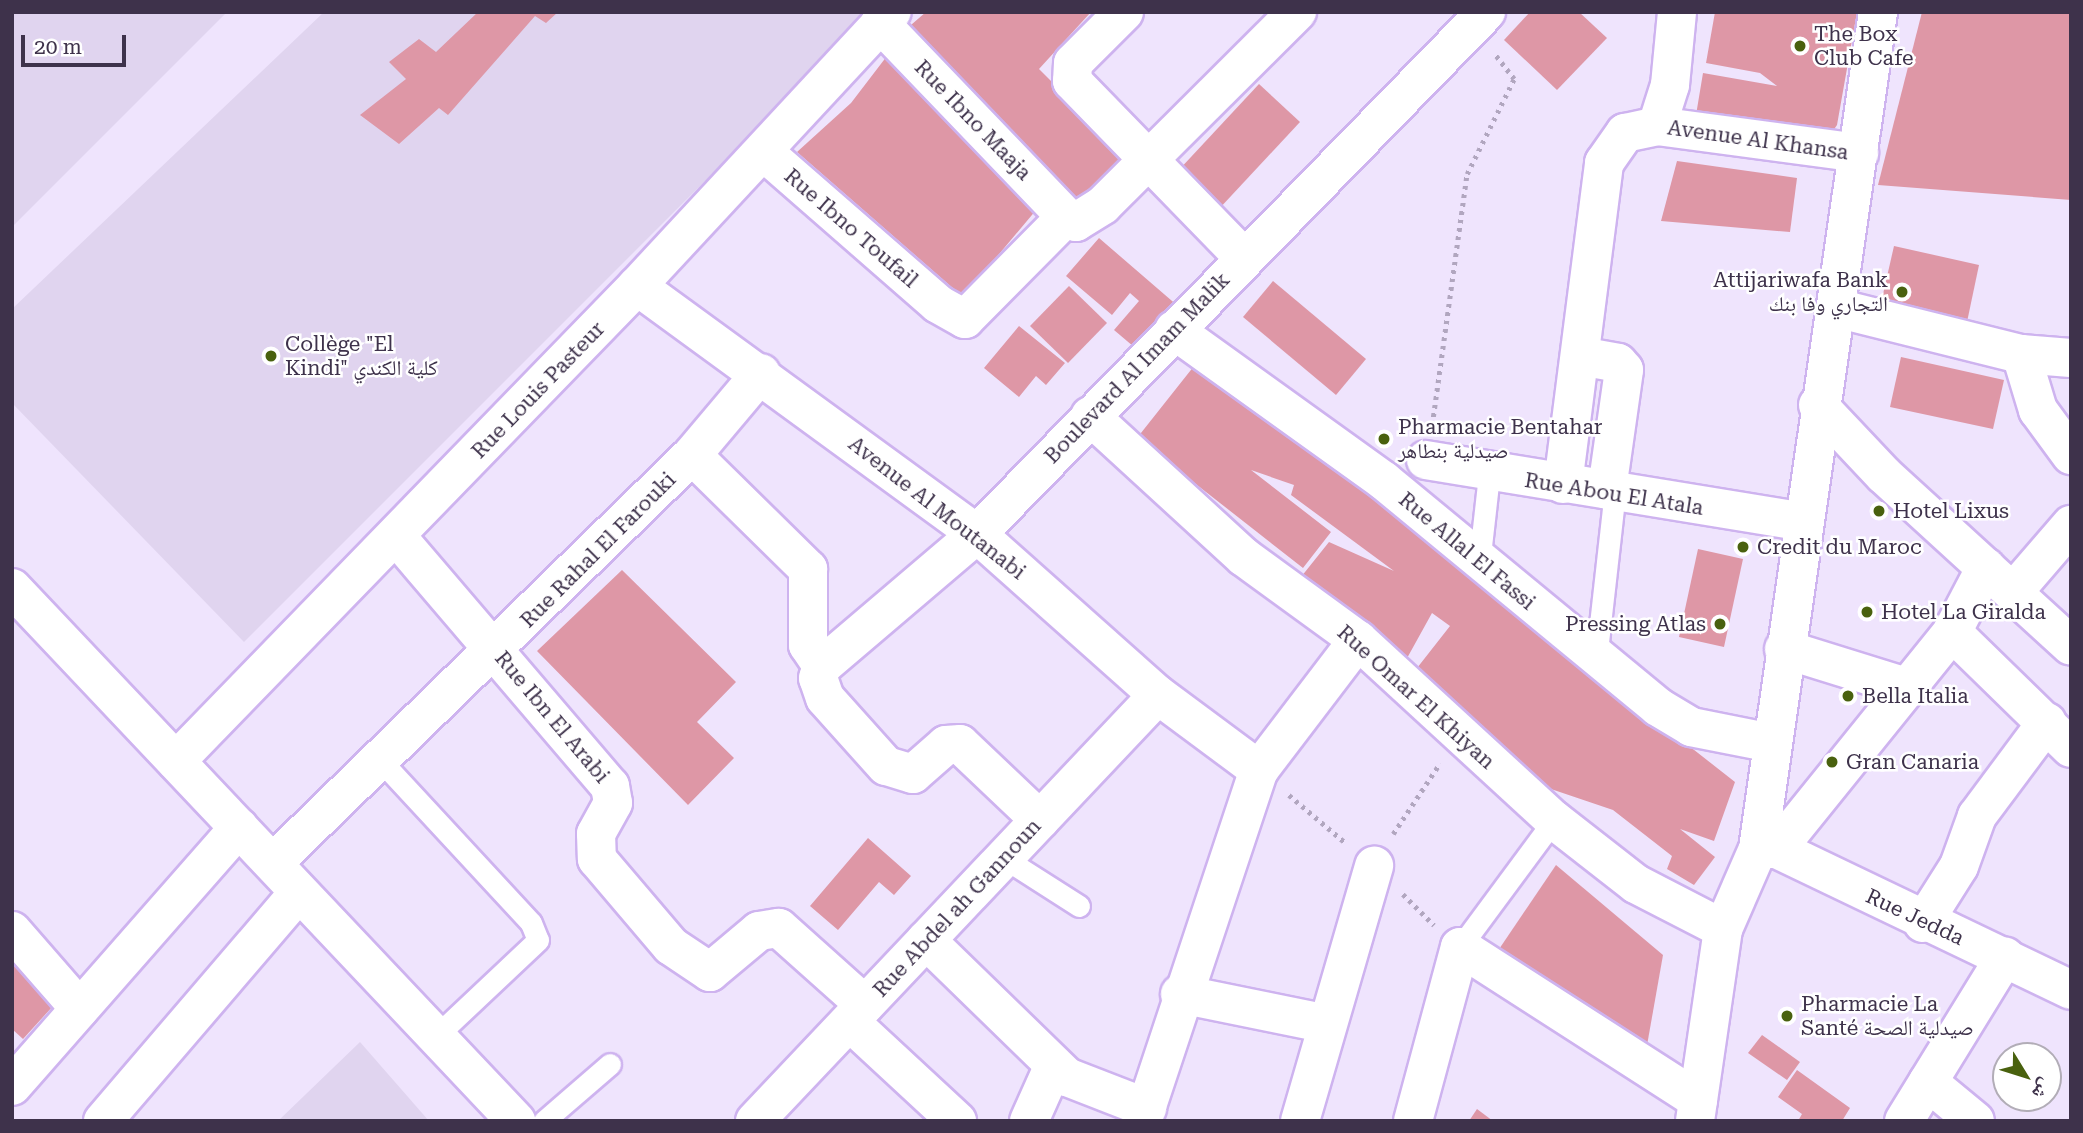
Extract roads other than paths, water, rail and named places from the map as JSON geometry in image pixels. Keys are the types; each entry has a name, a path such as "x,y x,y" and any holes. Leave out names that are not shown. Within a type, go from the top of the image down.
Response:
{"street":[{"path":"1124,12 1070,74 1145,160 1244,258"},
{"path":"1563,484 1582,363 1604,163 1625,133 1657,126 1670,85 1677,12"},
{"path":"1768,849 1772,743 1784,649 1878,12"},
{"name":"Boulevard Al Imam Malik","path":"822,666 977,534 1472,17"},
{"name":"Rue Louis Pasteur","path":"176,761 397,537 637,286 886,18"},
{"name":"Rue Ibno Maaja","path":"886,18 1066,218"},
{"path":"1066,218 1076,222 1102,205 1280,18"},
{"name":"Avenue Al Khansa","path":"1657,126 1859,153"},
{"name":"Rue Ibno Toufail","path":"764,152 938,304 965,319 1066,218"},
{"name":"Avenue Al Moutanabi","path":"637,286 761,373 977,534 1158,695 1259,770"},
{"path":"1836,308 2021,354 2071,358"},
{"name":"Rue Allal El Fassi","path":"1174,330 1384,481 1479,564 1597,660 1691,727 1772,743"},
{"path":"2021,354 2038,410 2071,454"},
{"path":"1582,363 1591,358 1618,363 1624,370 1611,490"},
{"name":"Rue Rahal El Farouki","path":"273,863 498,651 692,455 761,373"},
{"path":"1818,405 2071,646"},
{"name":"Rue Omar El Khiyan","path":"1090,416 1244,557 1358,640 1458,736 1554,820 1636,884 1723,929"},
{"path":"692,455 808,569 808,645 822,666 825,698 842,722 904,776 946,745 965,747 1040,820"},
{"name":"Rue Abou El Atala","path":"1426,460 1489,475 1611,490 1803,522"},
{"path":"2015,590 2071,526"},
{"name":"Rue Ibn El Arabi","path":"397,537 498,651 610,786 613,803 596,834 597,859 671,946 710,972 759,931 779,928 857,1013"},
{"path":"1413,1121 1460,947 1697,1110 1723,929 1768,849 1952,632 1986,567"},
{"path":"12,588 516,1121"},
{"path":"1923,923 1959,866 1977,816 2059,735 1952,632"},
{"path":"926,940 1054,1065 1084,1087 1145,1114 1180,994 1259,770 1358,640"},
{"path":"1784,649 1906,687"},
{"name":"Rue Abdel ah Gannoun","path":"767,1117 857,1013 1158,695"},
{"path":"12,1086 239,828"},
{"name":"Rue Jedda","path":"1768,849 1923,923 2068,983"},
{"path":"1300,1121 1374,866"},
{"path":"103,1121 299,891"},
{"path":"12,931 80,1009"},
{"path":"1904,1121 2005,957"},
{"path":"1180,994 1326,1024"},
{"path":"857,1013 957,1121"},
{"path":"1029,1121 1054,1065"},
{"path":"1928,1083 1975,1121"}],"lane":[{"path":"1479,564 1489,475"},
{"path":"1597,660 1611,490"},
{"path":"382,762 531,923 538,940 436,1036"},
{"path":"1460,947 1554,820"},
{"path":"1004,858 1079,906"},
{"path":"544,1121 610,1065"}],"place":[{"name":"The Box Club Cafe","path":"1800,46"},
{"name":"Attijariwafa Bank التجاري وفا بنك","path":"1902,292"},
{"name":"Collège \"El Kindi\" كلية الكندي","path":"271,356"},
{"name":"Pharmacie Bentahar صيدلية بنطاهر","path":"1384,439"},
{"name":"Hotel Lixus","path":"1879,511"},
{"name":"Credit du Maroc","path":"1743,547"},
{"name":"Hotel La Giralda","path":"1867,612"},
{"name":"Pressing Atlas","path":"1720,624"},
{"name":"Bella Italia","path":"1848,696"},
{"name":"Gran Canaria","path":"1832,762"},
{"name":"Pharmacie La Santé صيدلية الصحة","path":"1787,1016"}]}
